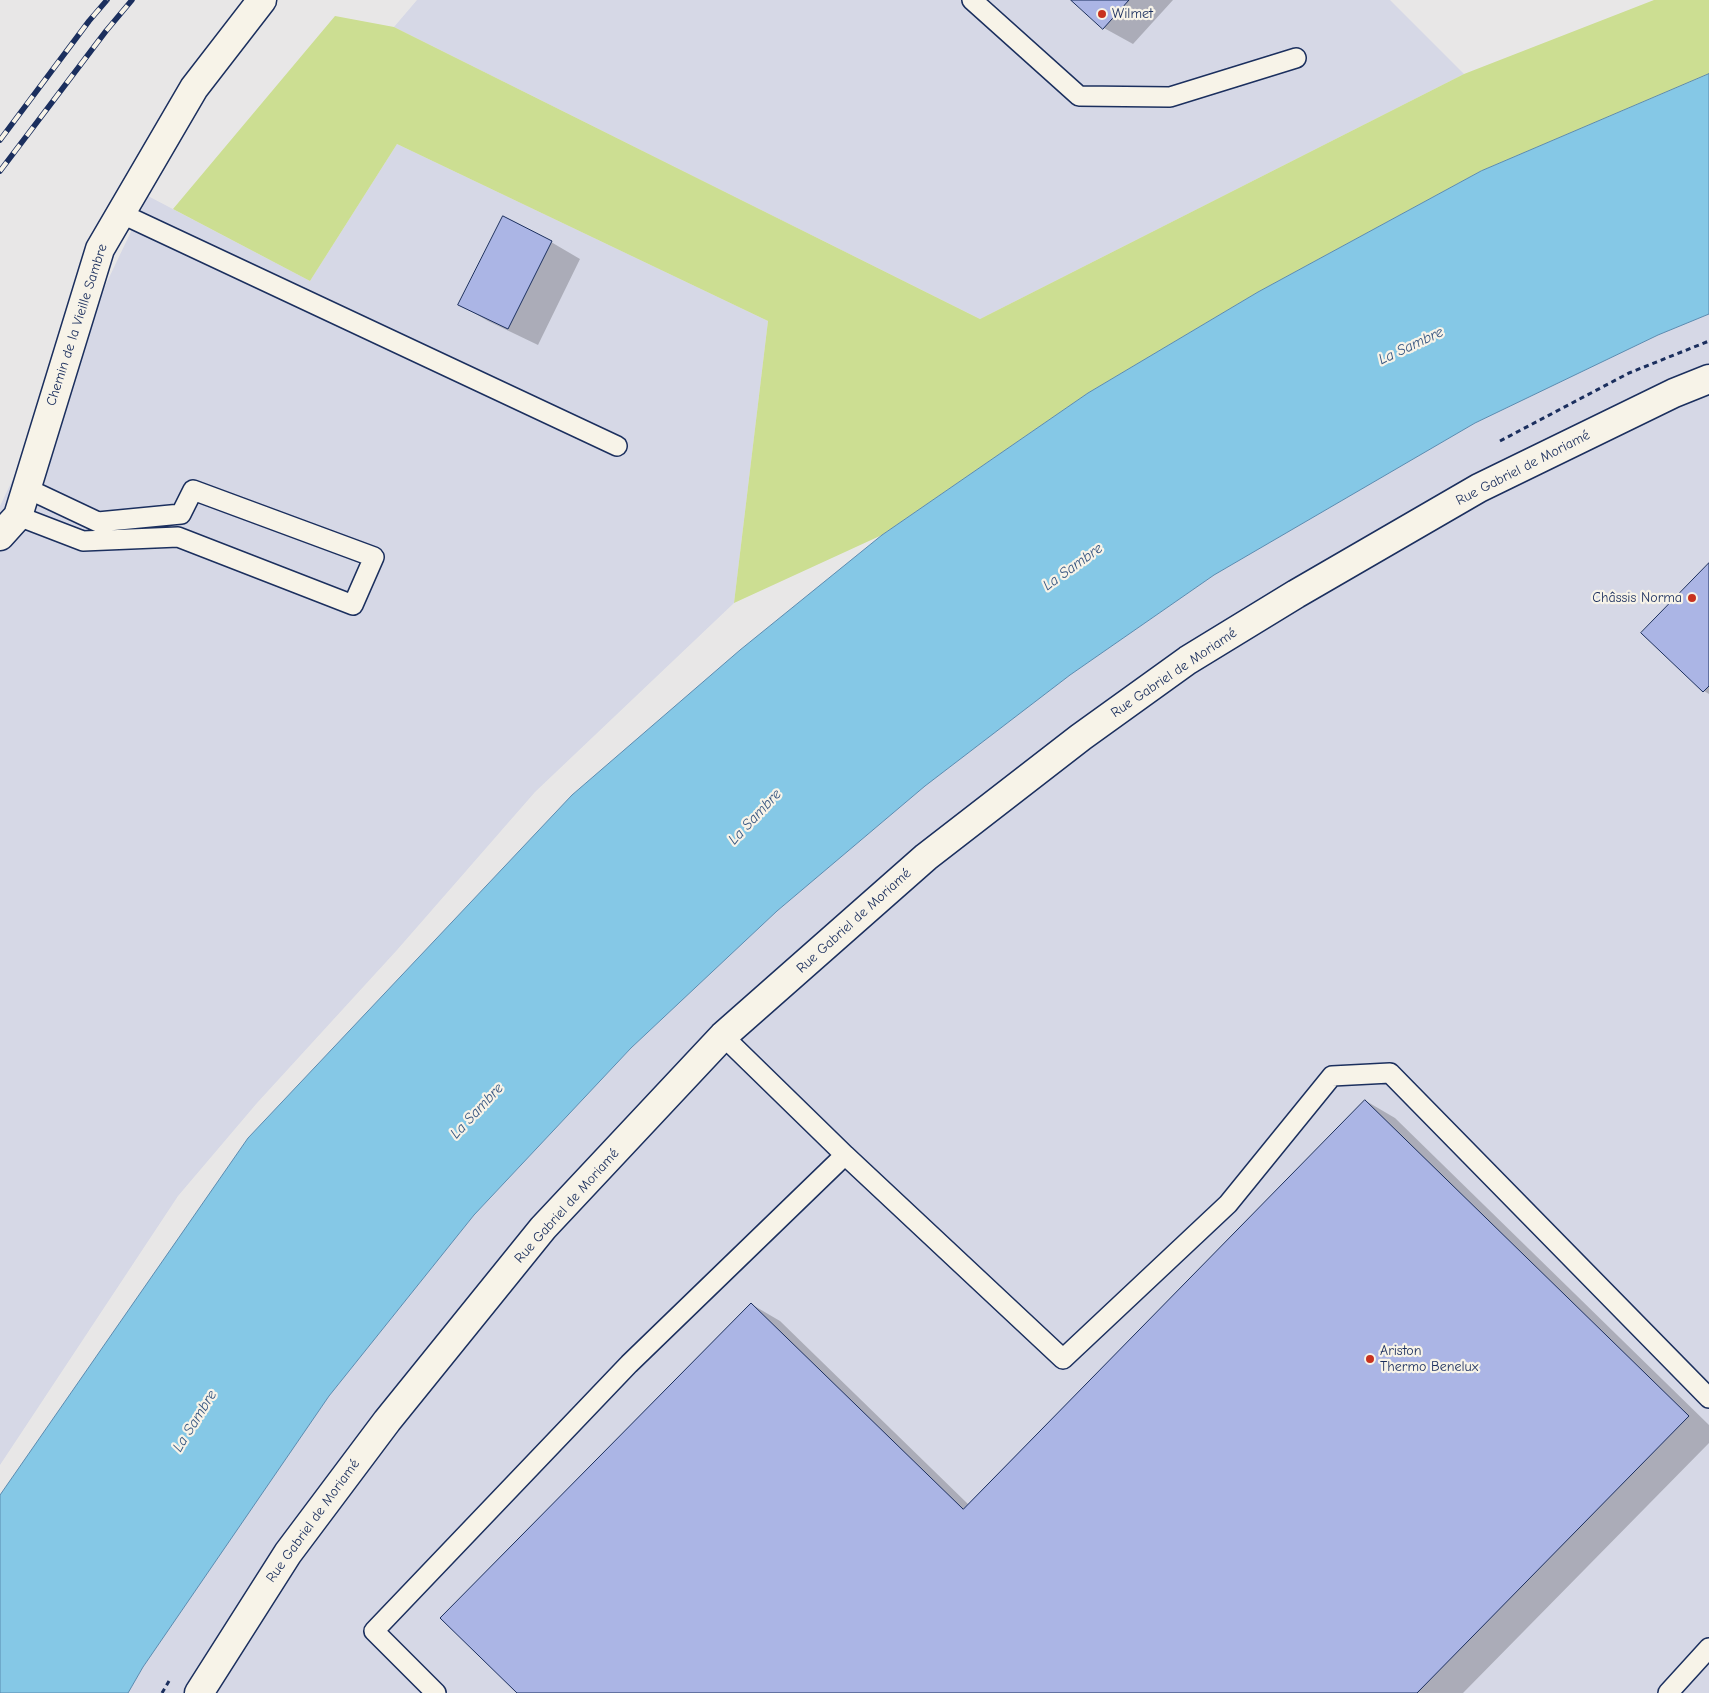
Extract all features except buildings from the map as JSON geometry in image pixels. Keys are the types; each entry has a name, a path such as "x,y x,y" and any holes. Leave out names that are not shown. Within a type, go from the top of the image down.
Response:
{"street":[{"name":"Chemin de la Vieille Sambre","path":"0,536 18,516 100,249 194,88 262,0"},
{"name":"Rue Gabriel de Moriamé","path":"199,1693 288,1553 387,1421 543,1228 723,1036 926,856 1081,737 1188,660 1296,594 1479,488 1674,393 1709,379"}],"lane":[{"path":"972,0 1079,96 1170,97 1296,58"},
{"path":"120,213 617,446"},
{"path":"18,516 83,541 178,537 354,605 374,557 193,490 181,514 98,522 26,488"},
{"path":"723,1036 1063,1360 1228,1204 1332,1076 1390,1073 1709,1398"},
{"path":"436,1693 374,1631 629,1364 846,1155"},
{"path":"1668,1693 1709,1648"}],"path":[{"path":"1528,426 1629,373 1709,341"}],"shaded area":[{"path":"417,0 1390,0 1464,74 980,319 394,27"},
{"path":"397,144 768,321 734,603 535,792 397,950 257,1103 178,1196 0,1465 0,506 148,196 310,281"},
{"path":"1709,314 1709,1693 128,1693 143,1667 329,1396 474,1215 631,1048 777,911 925,786 1070,675 1214,575 1475,423 1658,335"}],"green space":[{"path":"1654,0 1709,0 1709,74 1481,171 1258,292 1088,393 882,535 734,603 768,321 397,144 310,281 173,209 335,16 394,27 980,319 1464,74"}],"water":[{"name":"La Sambre","path":"1709,74 1709,314 1658,335 1475,423 1214,575 1070,675 925,786 777,911 631,1048 474,1215 329,1396 143,1667 128,1693 0,1693 0,1495 248,1138 572,795 740,650 882,535 1088,393 1258,292 1481,171"}],"railway":[{"path":"0,140 89,21 107,0"},
{"path":"0,171 106,31 132,0"}],"place":[{"name":"Wilmet","path":"1102,14"},
{"name":"Châssis Norma","path":"1692,598"},
{"name":"Ariston Thermo Benelux","path":"1370,1359"}]}
